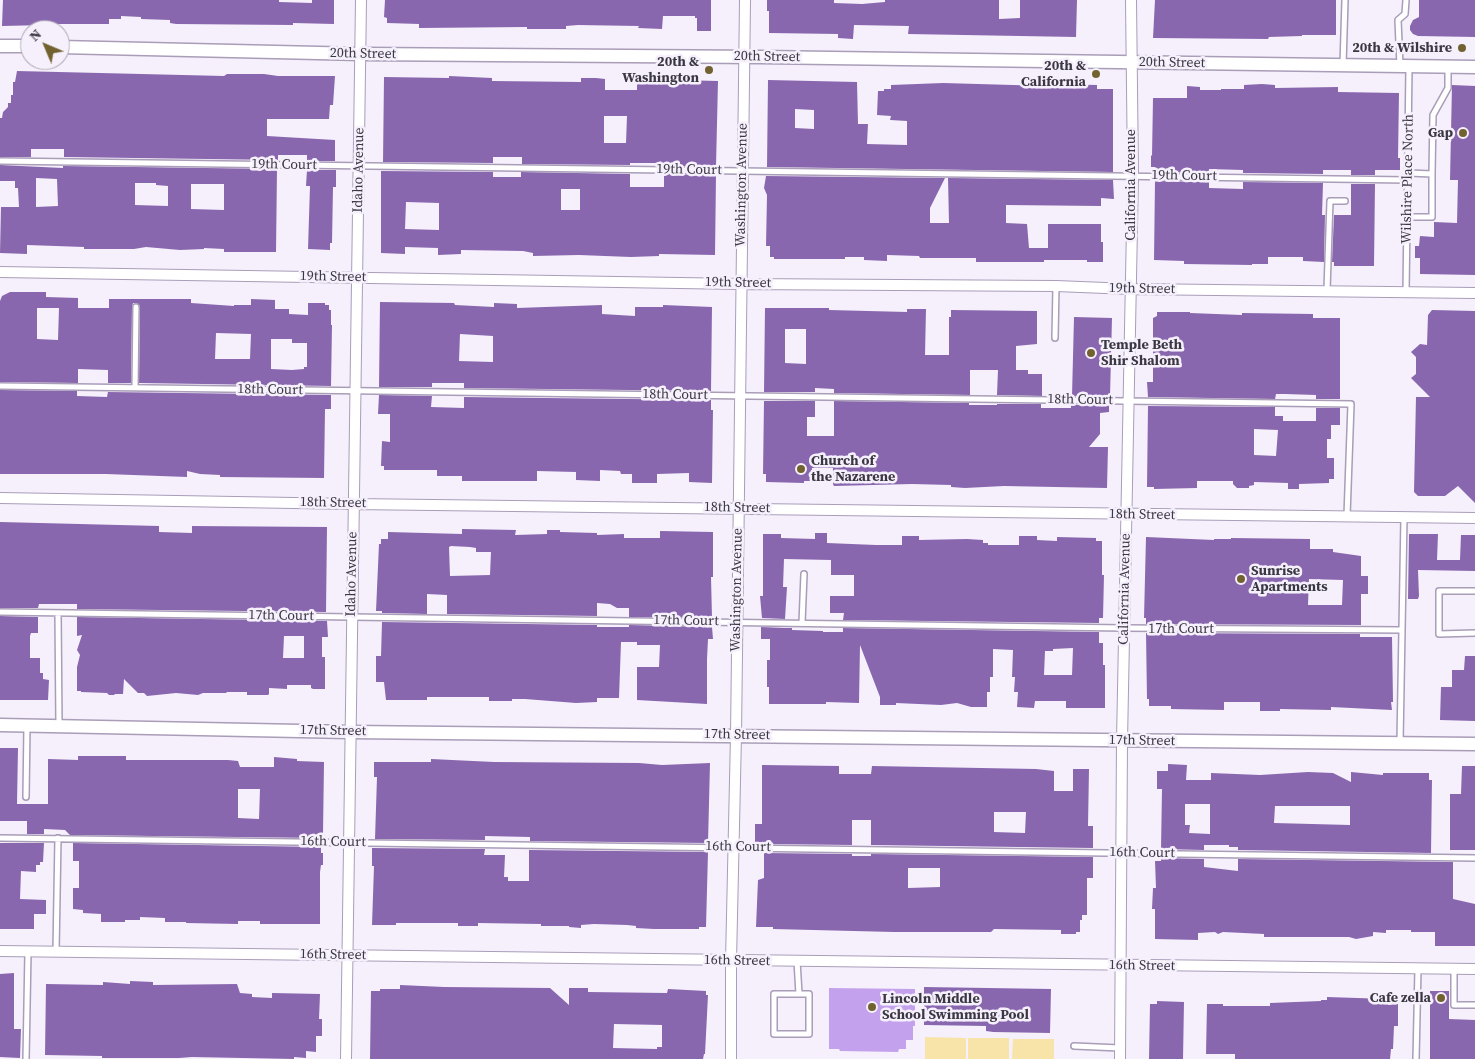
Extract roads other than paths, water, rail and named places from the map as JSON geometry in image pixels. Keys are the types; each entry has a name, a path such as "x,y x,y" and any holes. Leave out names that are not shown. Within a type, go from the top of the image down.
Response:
{"street":[{"name":"Idaho Avenue","path":"346,1059 361,0"},
{"name":"Washington Avenue","path":"731,1059 745,0"},
{"name":"California Avenue","path":"1120,1054 1122,741 1132,175 1131,0"},
{"path":"0,46 20,46"},
{"name":"20th Street","path":"70,47 361,54 744,56 1475,67"},
{"name":"19th Street","path":"0,272 1475,293"},
{"name":"18th Street","path":"0,498 1126,515 1475,518"},
{"name":"17th Street","path":"0,725 350,732 1475,744"},
{"name":"16th Street","path":"0,951 1475,969"}],"lane":[{"path":"1343,65 1345,0"},
{"name":"Wilshire Place North","path":"1406,0 1406,14 1398,20 1404,66 1408,176 1406,292"},
{"path":"1408,217 1432,217 1433,115 1448,88 1448,66"},
{"name":"19th Court","path":"0,161 1132,175 1408,176 1432,174"},
{"path":"1327,290 1330,201 1345,201"},
{"path":"1055,338 1056,286"},
{"path":"135,388 136,307"},
{"name":"18th Court","path":"0,386 1351,404 1347,516"},
{"path":"1400,743 1404,517"},
{"path":"802,623 804,574"},
{"path":"1475,591 1439,591 1439,634 1475,634"},
{"name":"17th Court","path":"0,612 1124,628 1402,630"},
{"path":"58,613 59,726"},
{"path":"26,797 27,725"},
{"name":"16th Court","path":"0,838 1475,858"},
{"path":"56,951 58,838"},
{"path":"26,1059 28,951"},
{"path":"797,961 799,994"},
{"path":"1416,1059 1418,969"},
{"path":"1454,969 1454,1006 1475,1005"},
{"path":"774,994 799,994 809,994 809,1034 774,1034 774,994"},
{"path":"1074,1046 1120,1054"}],"place":[{"name":"20th & Wilshire","path":"1462,48"},
{"name":"20th & Washington","path":"709,70"},
{"name":"20th & California","path":"1096,74"},
{"name":"Gap","path":"1463,133"},
{"name":"Temple Beth Shir Shalom","path":"1091,353"},
{"name":"Church of the Nazarene","path":"801,469"},
{"name":"Sunrise Apartments","path":"1241,579"},
{"name":"Cafe zella","path":"1441,998"},
{"name":"Lincoln Middle School Swimming Pool","path":"872,1007"}]}
